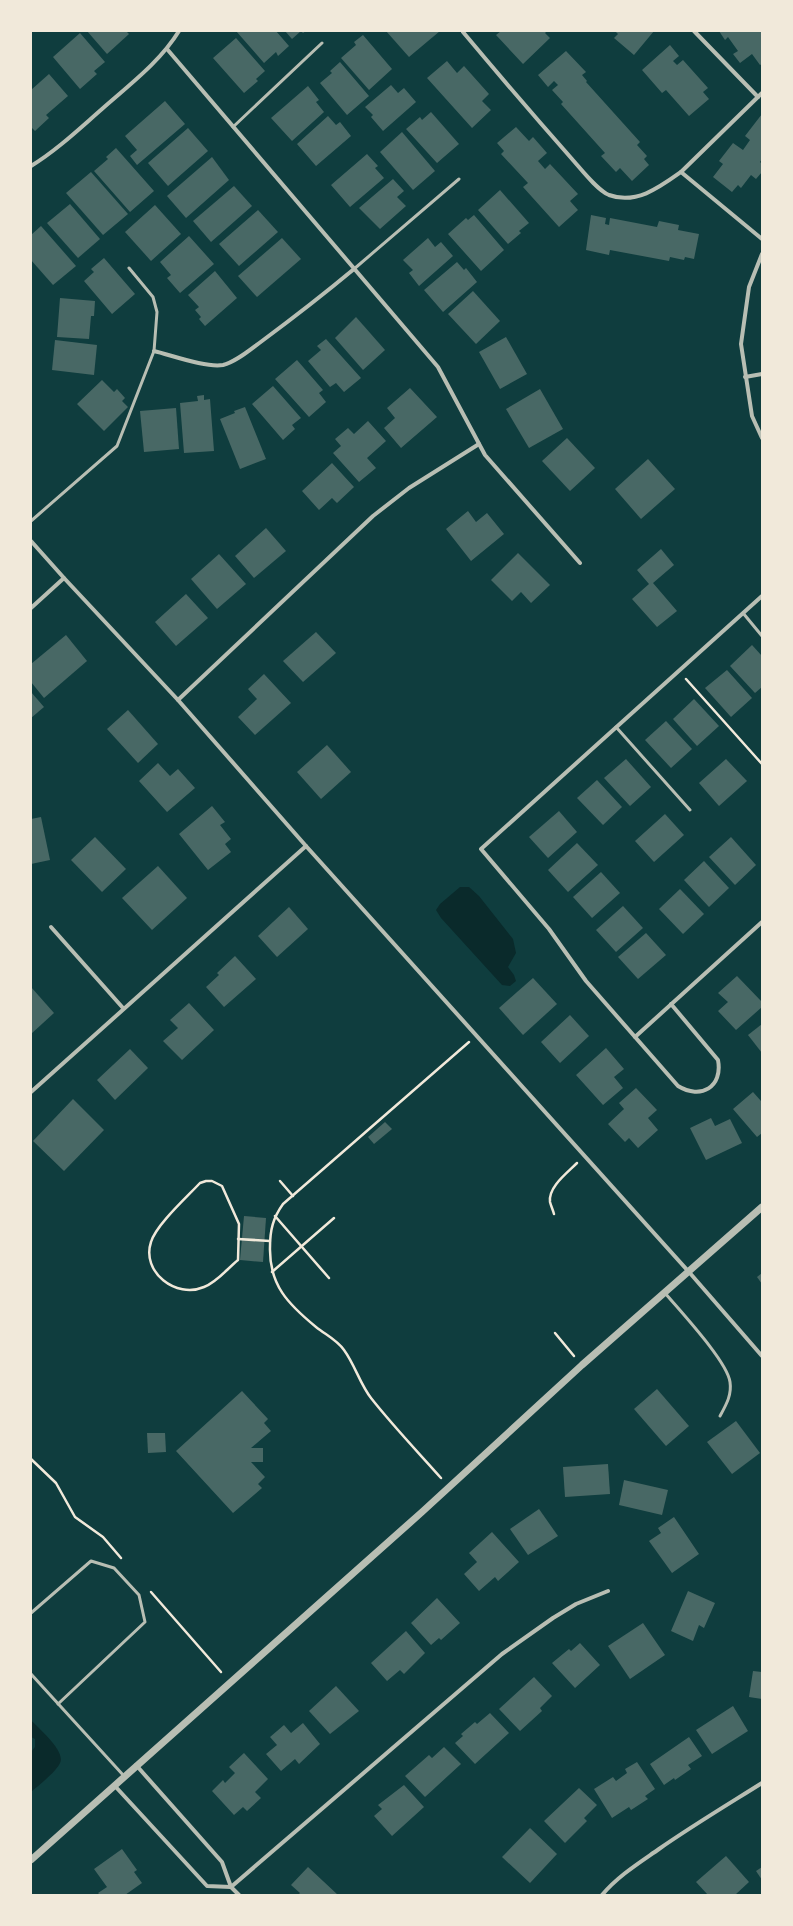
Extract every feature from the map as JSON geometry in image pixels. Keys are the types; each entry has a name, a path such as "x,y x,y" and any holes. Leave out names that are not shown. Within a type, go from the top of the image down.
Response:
{"street":[{"path":"31,166 74,133 148,69 167,49 179,31"},
{"path":"464,32 533,115 594,182 608,194 624,198 641,196 681,172 760,95 694,31"},
{"path":"167,49 438,368 479,444 493,466 580,563"},
{"path":"681,172 762,240"},
{"path":"762,254 749,287 742,344 745,377 752,416 762,438"},
{"path":"154,351 192,361 222,365 234,360 259,344 354,269"},
{"path":"745,377 762,374"},
{"path":"178,700 374,516 409,488 479,444"},
{"path":"31,541 178,700 306,846 689,1272 762,1356"},
{"path":"31,608 64,578"},
{"path":"671,1004 718,1060 718,1078 712,1086 705,1091 695,1093 686,1091 678,1086 586,981 549,929 481,849 762,596"},
{"path":"31,1092 123,1008 306,846"},
{"path":"635,1037 762,922"},
{"path":"50,927 123,1008"},
{"path":"31,1860 449,1487 582,1365 762,1206"},
{"path":"114,1785 207,1886 231,1888 502,1654 553,1618 576,1604 608,1590"},
{"path":"136,1765 222,1862 231,1888 239,1895"},
{"path":"602,1895 618,1879 643,1860 762,1783"}],"lane":[{"path":"233,127 322,44"},
{"path":"354,269 459,179"},
{"path":"31,521 115,450 154,351 158,312 153,297 129,268"},
{"path":"743,613 762,636"},
{"path":"616,727 690,810"},
{"path":"665,1293 723,1364 729,1374 731,1383 729,1399 720,1416"},
{"path":"31,1613 91,1561 114,1568 139,1595 145,1622 58,1704"},
{"path":"31,1674 124,1776"}],"path":[{"path":"679,671 762,764"},
{"path":"449,1487 371,1397 344,1350 334,1340 317,1328 285,1297 272,1272 270,1260 270,1241 275,1216 283,1204 476,1035"},
{"path":"554,1214 550,1202 553,1188 584,1155"},
{"path":"206,1181 212,1181 222,1186 239,1224 238,1239 238,1260 204,1287 192,1290 170,1285 153,1270 150,1261 151,1242 155,1232 200,1183 206,1181"},
{"path":"280,1181 293,1196"},
{"path":"275,1216 329,1278"},
{"path":"272,1272 334,1218"},
{"path":"238,1239 270,1241"},
{"path":"555,1334 582,1365"}],"water":[{"path":"460,887 469,887 479,896 513,939 516,953 508,967 514,975 516,981 510,986 502,985 441,918 436,910 440,904"},
{"path":"31,1720 56,1746 61,1758 58,1767 31,1792 31,1752 35,1747 35,1739 31,1737"}],"building":[{"path":"87,31 126,31 129,34 107,54"},
{"path":"236,31 276,31 289,46 278,56 276,52 264,63"},
{"path":"285,31 301,31 292,39"},
{"path":"386,31 440,31 409,57"},
{"path":"501,31 547,31 545,33 550,38 523,64 496,35"},
{"path":"615,31 654,31 634,55 614,38 618,34"},
{"path":"719,31 762,31 762,64 760,65 752,54 740,63 733,54 738,51 728,37 725,40"},
{"path":"80,33 105,62 94,71 97,74 80,89 53,57"},
{"path":"363,35 392,69 369,90 341,58 356,45 354,42"},
{"path":"236,38 265,71 256,79 258,81 244,93 213,58"},
{"path":"670,45 679,56 673,61 677,65 683,60 708,88 703,92 709,99 689,116 666,90 662,93 642,70"},
{"path":"566,51 586,72 582,75 587,81 586,82 640,142 637,145 647,156 644,159 649,165 632,181 620,168 616,172 601,156 605,153 561,104 563,102 552,90 558,85 554,81 548,87 538,75"},
{"path":"447,61 457,73 464,66 489,94 482,101 491,110 472,128 427,78"},
{"path":"340,62 369,96 347,115 320,83 332,73 330,71"},
{"path":"49,74 68,96 46,115 49,118 35,131 31,127 31,90"},
{"path":"391,85 398,93 404,88 416,102 383,131 371,117 373,115 365,107"},
{"path":"308,86 319,100 316,102 324,112 292,141 271,118"},
{"path":"165,101 185,124 137,165 130,156 137,150 125,136"},
{"path":"431,112 459,144 437,163 406,129 420,117 422,120"},
{"path":"762,114 762,159 760,162 762,164 762,172 756,179 751,175 741,188 738,185 732,192 713,177 723,164 719,161 733,143 743,150 750,140 745,136"},
{"path":"328,116 336,125 340,122 351,136 316,166 297,144"},
{"path":"516,127 529,141 533,137 547,153 538,161 545,169 550,164 578,194 570,201 578,210 559,227 523,187 528,183 501,154 504,151 497,143"},
{"path":"188,128 208,151 168,186 148,163"},
{"path":"402,132 435,171 413,190 380,152"},
{"path":"116,148 154,191 130,212 94,171 108,159 106,157"},
{"path":"367,154 378,166 375,168 384,178 350,207 331,185"},
{"path":"212,157 229,180 186,218 167,196"},
{"path":"91,172 128,214 103,235 66,193"},
{"path":"393,179 404,191 397,197 406,206 380,229 359,208"},
{"path":"234,186 252,206 211,242 193,221"},
{"path":"500,190 529,223 519,231 521,233 508,244 478,210"},
{"path":"70,204 100,239 78,258 47,223"},
{"path":"155,205 181,234 151,261 125,232"},
{"path":"258,210 278,232 239,266 219,244"},
{"path":"474,215 504,250 481,271 448,234 466,218 468,220"},
{"path":"591,215 606,218 605,224 609,225 610,218 657,227 659,221 679,225 678,230 699,234 694,259 685,257 684,260 670,257 669,261 610,250 609,255 586,250"},
{"path":"41,226 76,266 53,285 31,260 31,235"},
{"path":"189,236 214,264 180,293 167,278 171,275 160,262"},
{"path":"282,238 301,259 257,297 238,276"},
{"path":"428,238 435,247 441,242 453,256 419,286 409,273 413,270 403,260"},
{"path":"104,258 135,294 112,314 84,281 94,272 91,269"},
{"path":"457,262 464,270 466,268 477,282 443,312 424,290"},
{"path":"215,271 237,298 205,326 199,319 201,317 195,310 199,307 188,295"},
{"path":"473,291 500,321 476,344 448,314"},
{"path":"60,298 95,301 94,316 91,316 89,339 57,337"},
{"path":"356,317 385,350 363,370 335,338"},
{"path":"506,337 527,374 500,389 479,352"},
{"path":"326,339 361,378 344,392 336,383 330,387 308,361 321,350 317,346"},
{"path":"55,340 97,345 94,375 52,370"},
{"path":"297,360 323,390 319,393 326,402 309,417 275,379"},
{"path":"102,380 114,392 117,389 125,398 122,401 128,407 104,431 77,404"},
{"path":"273,386 301,418 292,425 295,429 283,440 252,404"},
{"path":"410,388 437,417 401,448 384,428 395,418 387,408"},
{"path":"540,389 563,429 529,448 506,409"},
{"path":"204,395 204,400 210,399 214,451 184,453 180,403 198,401 197,396"},
{"path":"245,407 266,459 240,469 220,419"},
{"path":"176,408 179,449 144,452 140,411"},
{"path":"368,421 386,441 367,458 376,468 359,482 333,453 341,446 335,439 348,428 354,434"},
{"path":"567,438 595,468 570,491 542,461"},
{"path":"648,459 675,489 641,519 615,489"},
{"path":"332,463 354,487 337,503 332,498 319,510 302,491"},
{"path":"468,511 476,522 487,513 504,534 471,561 446,529"},
{"path":"266,528 286,551 254,578 235,556"},
{"path":"661,549 674,565 653,583 677,611 657,627 632,599 649,584 637,570"},
{"path":"518,553 550,585 531,603 521,592 512,601 491,580"},
{"path":"219,554 246,584 217,609 191,579"},
{"path":"186,594 208,618 176,646 155,622"},
{"path":"316,632 336,653 303,682 283,661"},
{"path":"66,635 87,661 44,698 31,682 31,664"},
{"path":"752,645 762,656 762,687 755,693 730,666"},
{"path":"727,670 752,698 731,717 705,688"},
{"path":"264,674 291,703 255,735 238,717 257,699 248,689"},
{"path":"31,692 44,707 31,718"},
{"path":"694,699 719,726 697,746 673,719"},
{"path":"128,710 158,744 138,763 107,729"},
{"path":"666,721 692,749 671,768 645,740"},
{"path":"327,745 351,772 321,799 297,772"},
{"path":"626,759 651,787 630,806 604,778"},
{"path":"726,759 747,781 719,806 699,783"},
{"path":"158,763 170,776 178,769 195,788 167,812 139,781"},
{"path":"597,780 622,807 603,825 577,798"},
{"path":"212,806 225,822 220,825 231,839 225,844 231,852 208,870 179,834"},
{"path":"559,811 577,832 548,858 529,837"},
{"path":"665,814 684,835 654,862 635,841"},
{"path":"41,817 50,860 31,864 31,819"},
{"path":"95,837 126,869 102,892 71,860"},
{"path":"731,837 756,865 735,885 709,857"},
{"path":"577,843 598,865 568,892 548,870"},
{"path":"704,861 729,888 709,907 684,880"},
{"path":"158,866 187,898 152,930 122,898"},
{"path":"601,872 620,893 592,918 573,897"},
{"path":"680,889 704,914 683,934 659,909"},
{"path":"623,906 643,928 616,952 596,930"},
{"path":"289,907 308,929 277,957 258,936"},
{"path":"646,933 666,955 638,979 618,957"},
{"path":"235,956 256,979 224,1007 206,987 219,975 217,973"},
{"path":"737,976 762,1002 762,1007 736,1030 718,1011 728,1002 718,993"},
{"path":"533,978 557,1004 523,1035 499,1008"},
{"path":"31,987 54,1013 31,1034"},
{"path":"189,1003 214,1030 182,1060 163,1041 178,1028 170,1020"},
{"path":"570,1015 589,1036 560,1063 541,1042"},
{"path":"762,1024 762,1053 748,1035"},
{"path":"606,1048 624,1069 614,1077 623,1088 603,1105 576,1075"},
{"path":"130,1049 148,1068 115,1100 97,1080"},
{"path":"636,1088 657,1110 648,1118 658,1130 638,1148 629,1138 625,1142 608,1124 624,1109 619,1103"},
{"path":"753,1092 761,1101 762,1100 762,1133 757,1137 733,1109"},
{"path":"73,1099 104,1130 64,1171 33,1141"},
{"path":"711,1118 715,1126 730,1119 742,1143 706,1160 690,1128"},
{"path":"385,1122 392,1129 374,1144 368,1137"},
{"path":"244,1216 266,1218 263,1262 240,1260"},
{"path":"762,1273 762,1284 757,1277"},
{"path":"657,1389 689,1426 666,1446 634,1409"},
{"path":"242,1391 268,1419 264,1423 271,1431 251,1448 263,1448 263,1462 251,1462 265,1477 258,1484 262,1488 233,1513 176,1451"},
{"path":"736,1421 760,1453 732,1474 707,1442"},
{"path":"147,1433 165,1433 166,1452 148,1453"},
{"path":"608,1464 610,1494 565,1497 563,1467"},
{"path":"624,1480 668,1490 662,1515 619,1505"},
{"path":"539,1509 558,1536 528,1555 510,1529"},
{"path":"674,1517 699,1554 672,1573 649,1541 661,1533 658,1528"},
{"path":"492,1532 519,1562 498,1581 495,1577 479,1591 464,1574 477,1562 469,1553"},
{"path":"688,1591 715,1603 704,1628 699,1625 693,1641 671,1631"},
{"path":"437,1598 460,1623 441,1640 439,1638 431,1645 411,1623"},
{"path":"643,1623 665,1655 630,1679 608,1646"},
{"path":"406,1631 425,1653 404,1674 400,1670 387,1681 371,1663"},
{"path":"580,1643 600,1665 575,1688 552,1663 569,1649 571,1651"},
{"path":"753,1671 762,1672 762,1699 749,1697"},
{"path":"534,1677 552,1696 540,1708 542,1711 520,1731 499,1709"},
{"path":"336,1686 359,1711 330,1734 309,1711"},
{"path":"733,1706 748,1731 712,1754 696,1730"},
{"path":"490,1713 509,1733 475,1764 455,1743 463,1736 461,1734 475,1722 477,1724"},
{"path":"303,1723 320,1744 299,1764 295,1759 281,1771 266,1754 277,1745 270,1737 284,1725 291,1733"},
{"path":"689,1737 702,1756 688,1765 691,1769 675,1780 674,1778 664,1785 650,1764"},
{"path":"444,1747 461,1764 425,1797 405,1776 429,1755 432,1758"},
{"path":"244,1753 268,1779 255,1792 261,1798 247,1811 243,1807 234,1815 212,1791 223,1780 225,1783 235,1773 229,1767"},
{"path":"637,1762 655,1789 645,1796 648,1799 631,1810 629,1807 612,1818 594,1789 613,1777 616,1781 627,1773 625,1769"},
{"path":"404,1785 424,1807 392,1836 374,1816 382,1809 378,1805"},
{"path":"579,1788 597,1805 584,1818 587,1821 565,1843 544,1821"},
{"path":"530,1828 557,1854 530,1883 502,1857"},
{"path":"122,1849 137,1870 134,1872 142,1883 125,1895 100,1895 98,1893 107,1887 94,1869"},
{"path":"726,1856 749,1882 735,1895 708,1895 696,1882"},
{"path":"308,1867 338,1895 298,1895 300,1893 291,1885"},
{"path":"762,1867 762,1880 756,1871"}]}
